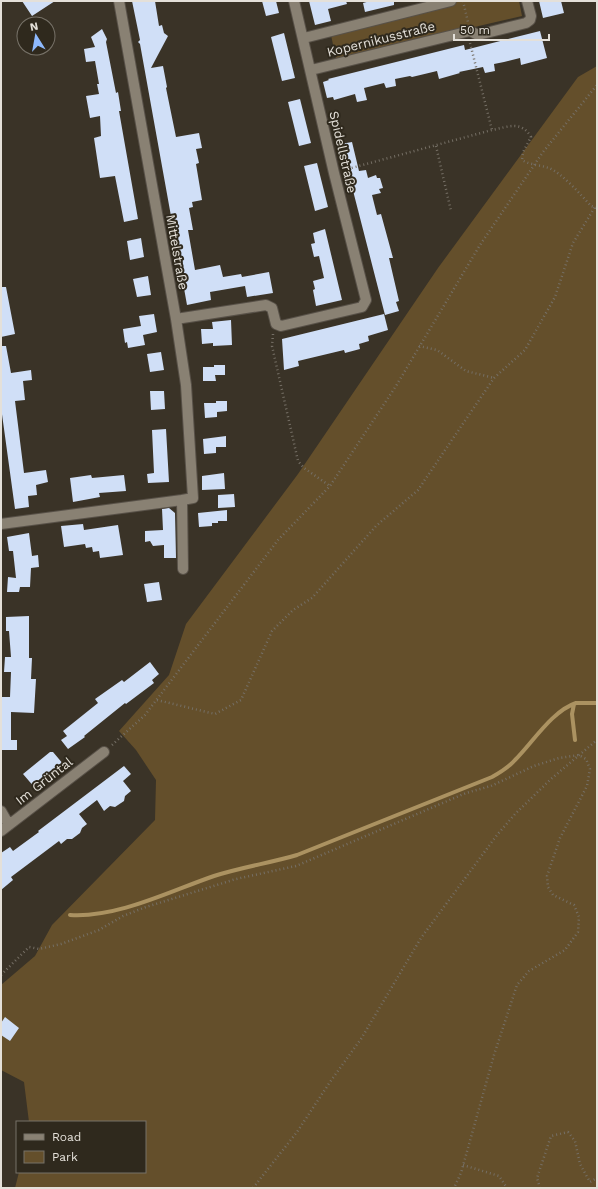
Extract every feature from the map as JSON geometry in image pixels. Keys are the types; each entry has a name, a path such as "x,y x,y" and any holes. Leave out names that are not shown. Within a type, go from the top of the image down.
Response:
{"street":[{"name":"Mittelstraße","path":"119,1 176,319 186,385 193,498 182,500"},
{"name":"Spidellstraße","path":"281,326 362,307 366,300 334,173 304,38 294,1"},
{"name":"Kopernikusstraße","path":"304,38 451,1"},
{"name":"Kopernikusstraße","path":"310,70 470,31 478,35 526,23 530,20 531,16 527,1"},
{"path":"176,319 266,305 272,308 276,324 281,326"},
{"path":"1,524 182,500 184,570"},
{"name":"Im Grüntal","path":"5,828 104,752"},
{"path":"1,811 5,828"}],"path":[{"path":"463,1 470,31 470,43 492,130"},
{"path":"104,752 145,715 278,540 330,486 396,386 480,245 543,152 597,85"},
{"path":"157,700 215,714 241,700 272,631 293,610 312,598 376,526 418,490 494,378 525,350 555,297 573,243 596,208 591,206 559,174 550,168 528,163 522,160 523,152 531,137 527,130 517,125 492,130 334,173"},
{"path":"436,146 451,211"},
{"path":"281,326 273,334 272,346 298,461 304,468 330,486"},
{"path":"419,346 436,350 466,371 494,378"},
{"path":"253,1188 297,1132 361,1039 421,938 476,863 515,814 551,779 597,740"},
{"path":"1,975 28,947 39,949 61,944 99,930 122,916 146,907 236,879 296,866 466,793 491,786 534,766 559,758 579,755 586,759 590,769 588,786 560,838 547,876 548,887 553,895 574,905 579,917 578,932 565,950 529,971 517,985 494,1055 463,1165 454,1188"},
{"path":"540,1188 537,1178 551,1136 568,1132 575,1141 580,1164 590,1182 597,1178"},
{"path":"463,1165 499,1176 507,1188"}],"green space":[{"path":"459,1 519,1 522,16 336,59 331,35"},
{"path":"597,66 597,1188 15,1188 19,1173 146,1173 146,1121 29,1121 24,1082 1,1070 1,985 35,956 52,925 155,820 156,780 136,750 119,731 169,675 186,624 298,474 438,268 578,77"}],"building":[{"path":"22,1 55,1 32,16"},
{"path":"132,1 155,1 159,26 162,25 164,33 168,36 151,68 163,66 176,137 199,133 202,148 196,149 199,163 196,164 202,200 192,202 193,207 189,208 193,230 188,230 195,270 220,265 223,277 241,274 242,277 269,272 273,293 247,297 245,286 210,292 211,300 187,305 140,44 138,42 140,40"},
{"path":"262,1 276,1 279,13 266,16"},
{"path":"309,1 346,1 347,4 328,9 331,21 315,25"},
{"path":"370,1 394,1 394,5 365,12 363,3"},
{"path":"539,1 561,1 564,13 543,18"},
{"path":"102,29 107,39 106,42 116,93 118,92 121,111 119,111 138,219 124,222 115,176 100,178 94,138 101,136 100,116 90,118 86,96 99,94 97,84 99,84 95,61 86,62 84,49 95,47 91,37"},
{"path":"540,31 547,58 521,65 520,58 494,64 495,71 485,73 483,67 459,72 460,73 439,79 437,71 412,77 410,76 395,79 396,86 386,88 384,83 364,88 367,100 357,102 355,94 334,100 333,97 327,98 323,82 329,80 328,79 464,45 465,50"},
{"path":"284,33 295,78 282,81 271,37"},
{"path":"300,99 311,143 299,146 288,102"},
{"path":"352,142 359,171 366,170 368,178 376,175 377,178 380,178 383,188 379,189 381,193 372,195 377,215 381,214 393,258 389,258 399,301 396,302 399,311 385,315 341,144"},
{"path":"317,163 328,207 315,211 304,166"},
{"path":"325,229 342,300 316,306 313,281 324,278 319,256 314,257 311,244 315,243 313,233"},
{"path":"141,238 144,257 130,260 127,241"},
{"path":"148,276 151,295 137,297 133,279"},
{"path":"1,287 6,287 15,334 1,337"},
{"path":"154,314 157,332 143,335 145,345 128,348 127,342 125,343 123,329 141,326 139,316"},
{"path":"384,314 388,330 368,336 369,341 359,344 360,349 345,353 344,350 298,361 299,366 284,370 282,339"},
{"path":"231,320 232,345 213,346 213,343 202,344 201,329 213,329 212,322"},
{"path":"1,346 6,346 11,373 31,370 32,380 23,381 25,400 15,401 24,473 46,470 48,482 36,485 37,495 28,496 29,507 15,509 1,407"},
{"path":"161,352 164,370 150,372 147,354"},
{"path":"214,365 225,365 225,375 215,375 216,381 203,381 203,367 214,367"},
{"path":"150,391 164,391 165,409 151,410"},
{"path":"216,401 227,401 227,411 217,412 217,417 205,418 204,403 216,403"},
{"path":"166,429 169,482 148,483 147,474 154,473 152,430"},
{"path":"226,436 226,447 216,447 216,453 204,454 203,439"},
{"path":"224,473 225,489 202,490 202,476"},
{"path":"91,475 92,478 124,475 126,491 99,493 100,497 73,502 70,478"},
{"path":"234,494 235,507 218,508 218,495"},
{"path":"169,508 175,513 176,558 164,558 164,545 153,546 150,541 145,542 145,531 163,530 162,509"},
{"path":"227,510 227,521 218,521 218,523 212,523 212,526 199,527 198,513"},
{"path":"83,524 84,530 118,525 123,555 100,558 99,551 93,552 92,547 86,548 85,544 64,547 61,526"},
{"path":"29,533 32,556 38,555 39,567 31,568 30,587 20,587 19,592 7,592 8,577 16,578 13,551 9,551 7,537"},
{"path":"159,582 162,600 147,602 144,584"},
{"path":"29,616 29,658 32,658 31,679 36,679 34,713 11,712 11,740 17,740 17,750 1,750 1,697 10,697 11,672 4,672 5,657 11,657 9,631 6,631 6,617"},
{"path":"150,662 159,674 152,680 154,683 126,704 125,703 84,736 85,737 68,749 61,740 67,736 63,731 98,703 95,699 122,680 124,682"},
{"path":"50,752 53,752 64,765 35,788 23,774"},
{"path":"124,766 131,774 123,781 131,791 125,796 124,801 115,807 110,806 104,811 97,800 79,814 87,824 82,828 80,833 72,839 67,839 61,844 59,841 11,877 13,880 1,890 1,853 10,847 13,851"},
{"path":"5,1017 19,1028 10,1041 1,1035 1,1023"}],"waterway":[{"path":"70,915 88,915 125,908 162,896 214,876 297,855 492,777 513,763 551,720 567,707 576,703"},
{"path":"575,740 572,714 574,704 597,703"}]}
